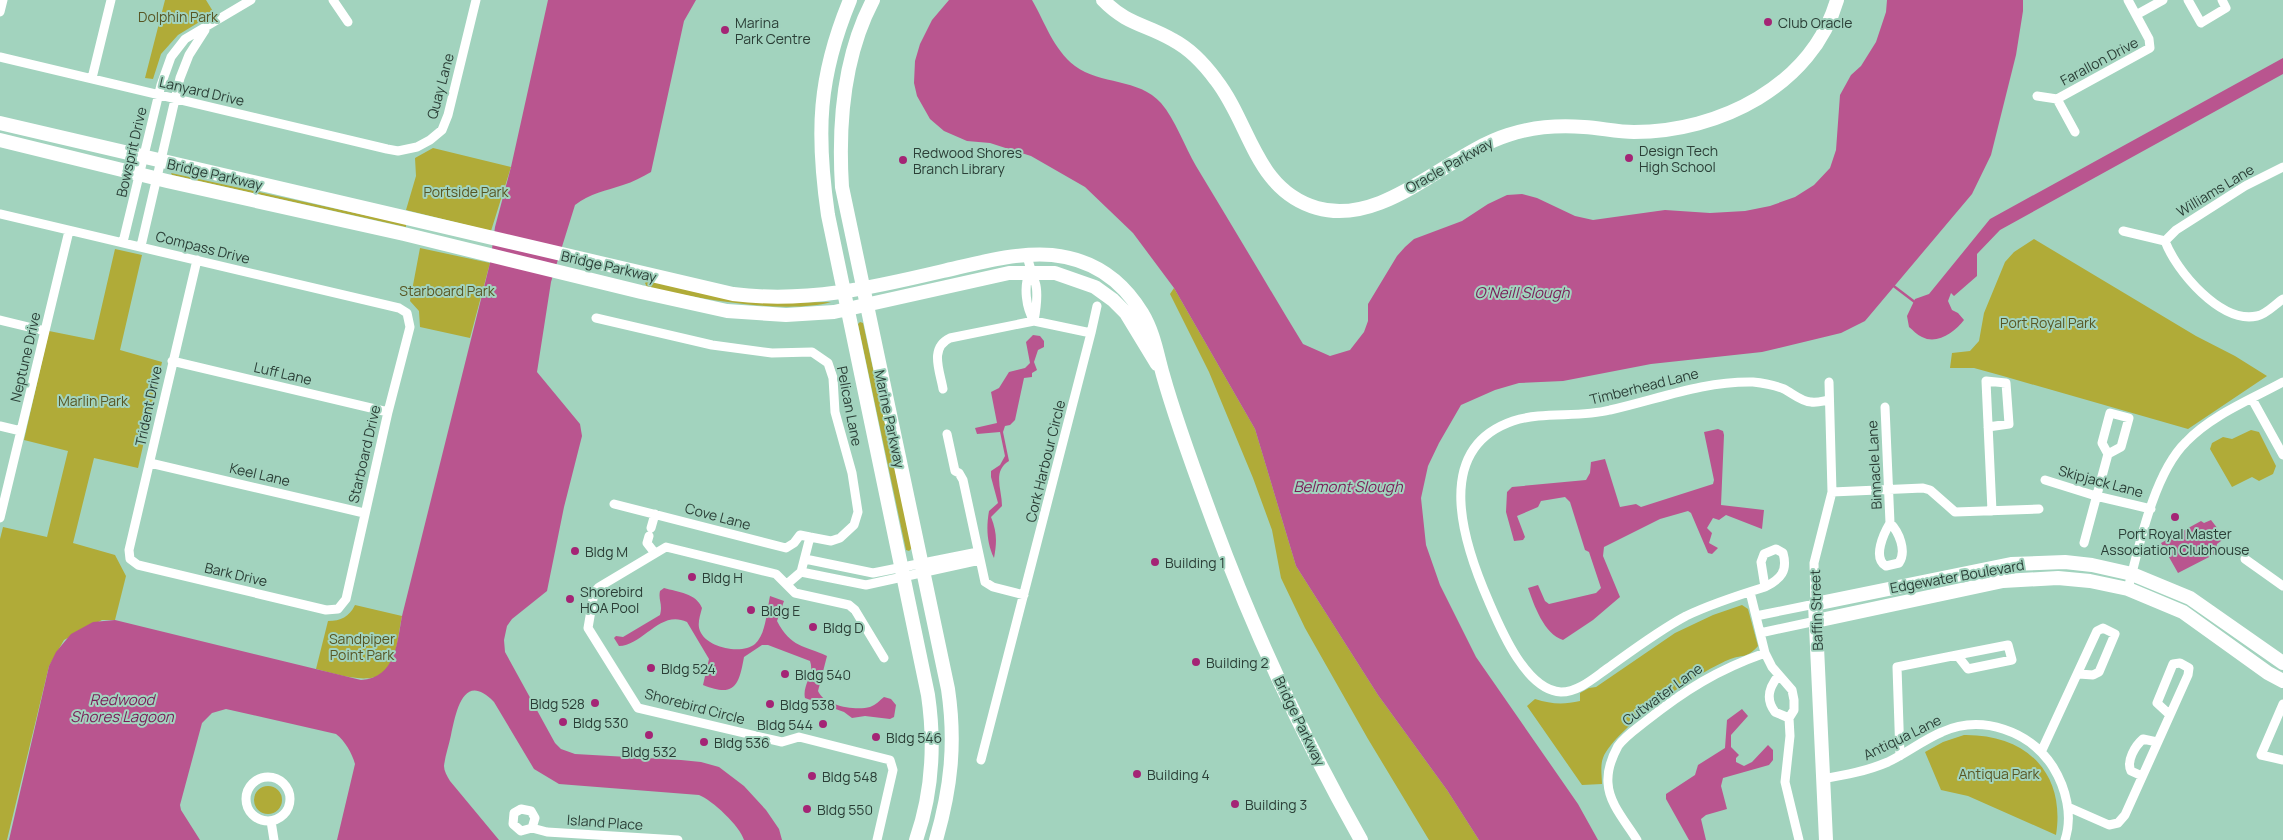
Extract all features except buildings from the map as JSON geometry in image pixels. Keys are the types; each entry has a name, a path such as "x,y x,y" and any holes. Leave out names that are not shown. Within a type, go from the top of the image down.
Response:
{"street":[{"path":"0,12 3,0"},
{"path":"92,78 111,0"},
{"name":"Bowsprit Drive","path":"123,242 167,65 174,52 185,39 207,28 251,0"},
{"path":"333,0 348,22"},
{"name":"Quay Lane","path":"398,151 424,144 438,133 446,123 476,0"},
{"name":"Marine Parkway","path":"850,0 836,35 824,80 820,148 828,215 927,683 932,729 929,781 921,826 916,840"},
{"name":"Marine Parkway","path":"873,0 849,64 842,115 842,187 946,676 952,727 949,791 936,840"},
{"name":"Oracle Parkway","path":"1103,0 1128,21 1175,40 1202,64 1223,91 1258,158 1276,185 1296,200 1316,208 1339,211 1375,205 1493,140 1525,129 1558,126 1652,132 1694,124 1732,110 1773,89 1799,67 1817,45 1837,0"},
{"name":"Farallon Drive","path":"2037,96 2057,99 2150,48 2149,39 2128,0"},
{"path":"2136,15 2162,0"},
{"path":"2188,0 2201,23 2226,8 2222,0"},
{"name":"Bowsprit Drive","path":"142,246 185,62 207,28"},
{"name":"Lanyard Drive","path":"0,58 398,151"},
{"path":"2057,99 2076,132"},
{"name":"Bridge Parkway","path":"0,123 733,294 765,298 803,298 844,292 1003,258 1026,255 1052,255 1080,261 1107,274 1120,284 1149,326 1156,342 1162,373 1215,526 1247,607 1295,712 1361,840"},
{"name":"Bridge Parkway","path":"0,140 722,310 761,314 807,315 867,305 990,277 1030,272 1055,273 1074,278 1095,287 1113,300 1126,313 1162,373"},
{"name":"Williams Lane","path":"2165,241 2176,230 2245,186 2283,167"},
{"name":"Compass Drive","path":"0,214 399,308"},
{"name":"Neptune Drive","path":"0,518 69,231"},
{"path":"2123,231 2165,241 2184,274 2196,288 2229,310 2255,317 2283,299"},
{"path":"1026,255 1030,272 1036,282 1034,321"},
{"name":"Trident Drive","path":"130,559 129,550 197,260"},
{"name":"Cork Harbour Circle","path":"981,760 1097,306"},
{"name":"Starboard Drive","path":"338,609 346,599 364,513 410,324 407,313 399,308"},
{"name":"Pelican Lane","path":"596,318 712,345 772,353 812,352 828,363 833,378 834,412 852,473 858,512 851,530 840,538 831,541 810,537"},
{"path":"0,320 45,331"},
{"path":"943,389 937,355 939,348 945,340 972,332 1034,321 1091,333"},
{"name":"Luff Lane","path":"172,361 388,412"},
{"path":"1988,427 2009,424 2006,383 1986,381 1988,427 1992,511"},
{"name":"Timberhead Lane","path":"1766,587 1685,617 1578,688 1561,692 1544,687 1532,675 1506,641 1482,585 1464,526 1459,497 1463,470 1472,453 1490,434 1506,424 1524,419 1608,411 1675,392 1735,382 1764,383 1784,389 1810,403 1829,400"},
{"name":"Baffin Street","path":"1826,840 1814,563 1832,492 1829,382"},
{"path":"2128,589 2151,509 2164,472 2173,456 2185,442 2210,422 2283,382"},
{"path":"2252,398 2282,452"},
{"name":"Binnacle Lane","path":"1885,407 1890,523"},
{"path":"0,426 21,431"},
{"path":"947,434 955,471 959,473 963,480 984,580 987,585 1024,595"},
{"path":"2084,543 2108,454"},
{"name":"Keel Lane","path":"150,463 364,513"},
{"name":"Skipjack Lane","path":"2045,480 2096,496 2151,509"},
{"path":"1832,492 1888,489 1930,490 1955,512 2039,509"},
{"name":"Cove Lane","path":"614,504 786,548 794,543 800,535 810,537"},
{"path":"654,552 648,543 655,514"},
{"path":"787,584 801,572 810,537"},
{"name":"Shorebird Circle","path":"877,840 893,770 892,763 888,759 800,737 782,742 638,708 588,628 594,593 599,587 654,552 666,547 776,574 795,593 849,605 884,658"},
{"path":"801,572 866,585 903,573 979,556"},
{"name":"Bark Drive","path":"130,559 138,565 326,610 338,609"},
{"path":"805,559 862,573 903,573"},
{"path":"2245,559 2283,586"},
{"name":"Edgewater Boulevard","path":"1756,616 2011,564 2065,562 2092,565 2132,574 2190,598 2283,663"},
{"name":"Edgewater Boulevard","path":"1760,633 2017,579 2058,578 2082,580 2128,589 2183,612 2268,673 2283,681"},
{"path":"1750,592 1765,653 1779,675 1792,690 1794,710 1789,718 1790,736 1784,782 1798,840"},
{"path":"2042,750 2079,674 2097,630 2103,628 2112,632 2114,638 2099,672 2093,675 2079,674"},
{"path":"1900,756 1897,667 1957,655 2008,645 2012,660 1968,669 1957,655"},
{"name":"Cutwater Lane","path":"1636,840 1612,802 1610,794 1608,774 1611,760 1618,746 1624,738 1660,710 1709,676 1765,653"},
{"path":"2068,807 2101,822 2114,825 2121,821 2190,672 2186,665 2180,663 2173,664 2157,699 2159,706 2170,715"},
{"path":"1779,675 1770,687 1769,700 1775,712 1789,718"},
{"path":"2283,704 2261,755 2283,760"},
{"name":"Antiqua Lane","path":"1822,778 1856,773 1900,756 1942,732 1956,728 1976,725 2000,728 2016,734 2042,750 2061,781 2068,807 2068,825 2064,840"},
{"path":"2142,776 2131,771 2130,761 2138,744 2143,739 2157,742"},
{"path":"268,777 282,782 290,794 290,801 284,814 271,821 257,818 248,808 246,801 250,787 255,782 268,777"},
{"path":"271,821 274,840"},
{"name":"Island Place","path":"532,828 547,832 678,840"}],"green space":[{"name":"Dolphin Park","path":"165,0 206,0 214,13 178,35 161,54 153,79 145,78"},
{"name":"Portside Park","path":"433,148 511,167 491,231 406,210 416,176 415,158"},
{"path":"171,173 406,224 406,227 172,175"},
{"name":"Port Royal Park","path":"2034,239 2196,336 2235,356 2267,376 2188,429 1974,368 1950,368 1952,353 1970,351 1979,341 1984,313 2005,262 2014,252"},
{"name":"Starboard Park","path":"420,248 490,263 470,338 420,327 419,311 410,301"},
{"name":"Marlin Park","path":"115,249 142,255 120,350 162,362 138,468 94,458 73,543 115,555 126,576 115,620 102,620 64,640 49,666 7,840 0,840 0,539 3,527 47,537 68,451 24,440 49,331 94,340"},
{"path":"648,281 761,303 831,302 812,306 789,307 739,304 647,287 645,283"},
{"path":"1174,288 1255,429 1296,566 1378,695 1447,790 1479,840 1429,840 1368,739 1305,628 1281,578 1272,530 1253,478 1209,372 1170,294"},
{"path":"860,322 863,323 912,548 909,551 906,550 858,324"},
{"path":"2251,430 2259,432 2276,466 2273,474 2259,481 2252,477 2232,487 2210,449 2212,443 2223,437 2232,439"},
{"name":"Sandpiper Point Park","path":"355,605 402,616 395,654 388,669 380,675 370,678 359,678 316,669 328,621 344,618"},
{"path":"1742,605 1748,609 1758,646 1747,655 1728,660 1697,676 1640,717 1611,745 1603,758 1601,767 1602,784 1582,785 1527,706 1535,699 1557,703 1580,701 1580,693 1589,688 1596,687 1675,633 1713,615"},
{"name":"Antiqua Park","path":"1964,735 1986,736 2006,741 2023,750 2037,761 2047,775 2054,793 2057,813 2056,835 1968,796 1941,790 1925,752 1943,742"},
{"path":"268,786 278,790 282,800 278,810 268,814 258,810 254,800 258,790"}],"water":[{"name":"Redwood Shores Lagoon","path":"548,0 696,0 684,21 651,172 630,182 592,195 575,205 551,282 537,372 580,424 582,436 564,507 547,591 512,619 507,626 504,640 505,652 555,743 561,749 575,754 681,760 701,762 719,767 744,786 766,810 779,829 782,840 744,840 725,814 699,795 559,784 534,769 494,702 483,693 475,691 468,693 459,706 455,716 444,768 450,781 499,840 337,840 355,764 342,740 336,734 226,709 212,713 202,723 180,805 181,810 200,840 9,840 49,666 56,652 71,634 93,622 115,620 361,680 373,678 388,666 396,647 402,616 490,263 495,227 511,167"},
{"path":"949,0 1032,0 1055,43 1075,66 1096,76 1142,89 1161,103 1175,125 1196,166 1303,344 1330,356 1350,350 1364,332 1368,321 1368,304 1397,256 1405,247 1414,239 1462,221 1488,204 1507,195 1522,194 1537,198 1575,216 1593,220 1665,210 1710,213 1745,211 1770,206 1795,197 1814,185 1830,168 1836,150 1840,95 1851,75 1861,66 1876,42 1886,12 1887,0 2023,0 2023,11 2016,55 1991,155 1972,194 1865,321 1841,333 1762,352 1651,364 1563,381 1519,383 1495,390 1461,405 1428,466 1421,498 1426,545 1440,585 1476,657 1578,804 1598,840 1479,840 1447,790 1378,695 1296,566 1255,429 1174,288 1133,233 1085,187 1031,156 990,143 967,141 944,131 930,119 917,96 914,83 915,61 920,44 932,20"},
{"path":"2283,58 2283,74 2000,230 1977,254 1977,276 1954,296 1951,293 1948,301 1952,310 1958,313 1964,320 1951,333 1940,338 1928,339 1918,335 1909,327 1907,316 1915,299 1929,294 1990,219"},
{"path":"1033,335 1040,336 1044,341 1044,347 1038,350 1034,362 1037,370 1032,373 1032,377 1024,378 1015,420 1010,425 1005,426 1003,432 1009,461 1004,465 999,475 1002,506 991,517 996,537 994,558 988,536 988,524 989,511 998,503 991,471 1000,465 1005,456 1000,432 977,434 975,428 997,423 991,392 999,388 1009,372 1025,368 1030,363 1026,342"},
{"path":"1718,429 1723,431 1724,435 1721,505 1764,510 1762,529 1726,515 1719,520 1713,518 1707,528 1712,533 1709,543 1718,548 1712,554 1708,553 1691,513 1688,511 1660,519 1604,547 1603,556 1620,597 1593,620 1563,640 1556,637 1550,632 1541,618 1528,588 1538,585 1545,601 1549,604 1596,593 1601,588 1589,552 1585,550 1570,502 1565,497 1541,501 1538,507 1517,516 1525,537 1523,540 1514,541 1506,512 1507,492 1512,487 1586,480 1590,473 1591,462 1605,459 1620,507 1636,504 1641,507 1713,484 1714,480 1704,432"},
{"path":"2211,520 2225,538 2217,544 2215,554 2178,573 2161,543 2201,521 2204,523"},
{"path":"664,588 696,599 702,608 699,626 704,637 717,645 734,649 749,647 759,640 764,628 770,596 784,601 777,621 782,630 793,641 827,656 818,691 821,696 833,704 849,708 872,706 884,697 891,699 896,705 894,717 890,719 865,716 852,718 844,712 805,698 805,689 811,670 810,661 768,645 762,645 744,657 740,675 734,686 722,690 703,685 709,659 687,622 677,619 668,620 636,640 619,646 614,638 616,636 623,637 660,615 660,591"},
{"path":"1742,709 1748,716 1731,735 1731,747 1739,755 1736,758 1736,762 1744,766 1752,762 1768,745 1773,750 1773,760 1769,765 1723,778 1721,786 1727,809 1706,815 1701,819 1706,840 1689,840 1666,799 1666,794 1695,775 1698,765 1725,748 1727,720"}],"waterway":[{"path":"1891,284 1916,303"}],"place":[{"name":"Club Oracle","path":"1768,22"},
{"name":"Marina Park Centre","path":"725,30"},
{"name":"Design Tech High School","path":"1629,158"},
{"name":"Redwood Shores Branch Library","path":"903,160"},
{"name":"Port Royal Master Association Clubhouse","path":"2175,517"},
{"name":"Bldg M","path":"575,551"},
{"name":"Building 1","path":"1155,562"},
{"name":"Bldg H","path":"692,577"},
{"name":"Shorebird HOA Pool","path":"570,599"},
{"name":"Bldg E","path":"751,610"},
{"name":"Bldg D","path":"813,627"},
{"name":"Building 2","path":"1196,662"},
{"name":"Bldg 524","path":"651,668"},
{"name":"Bldg 540","path":"785,674"},
{"name":"Bldg 528","path":"595,703"},
{"name":"Bldg 538","path":"770,704"},
{"name":"Bldg 530","path":"563,722"},
{"name":"Bldg 544","path":"823,724"},
{"name":"Bldg 532","path":"649,735"},
{"name":"Bldg 546","path":"876,737"},
{"name":"Bldg 536","path":"704,742"},
{"name":"Building 4","path":"1137,774"},
{"name":"Bldg 548","path":"812,776"},
{"name":"Building 3","path":"1235,804"},
{"name":"Bldg 550","path":"807,809"}],"water label":[{"name":"O'Neill Slough","path":"1522,292"},
{"name":"Belmont Slough","path":"1348,486"}]}
